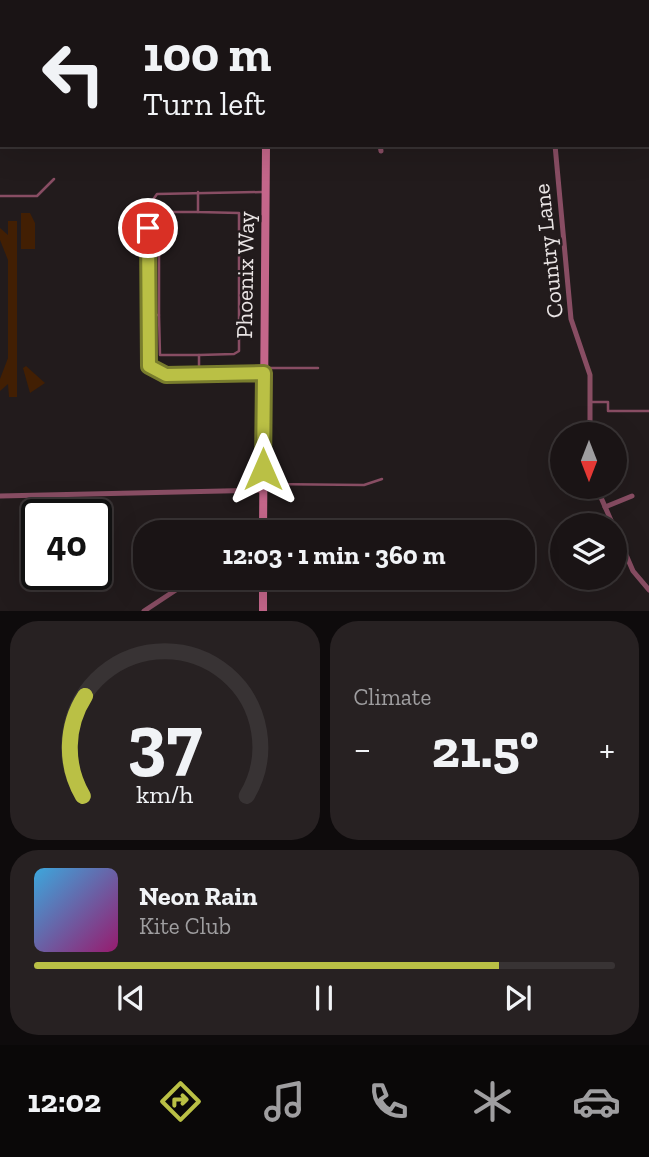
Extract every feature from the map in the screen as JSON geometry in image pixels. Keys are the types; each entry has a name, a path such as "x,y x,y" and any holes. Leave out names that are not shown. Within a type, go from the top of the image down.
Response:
{"street":[{"name":"Phoenix Way","path":"263,520 266,147"},
{"name":"Country Lane","path":"555,147 571,319 590,375 590,422"},
{"path":"0,496 263,487"},
{"path":"606,507 632,496"},
{"path":"602,499 609,513"},
{"path":"627,557 633,571 649,590"},
{"path":"144,611 176,590"},
{"path":"263,590 264,611"}],"lane":[{"path":"0,196 37,196 54,179"},
{"path":"198,192 198,212"},
{"path":"265,192 157,194 148,208 149,366 166,375 318,368"},
{"path":"159,212 198,212 239,213 239,351 160,355 159,212"},
{"path":"148,248 159,248"},
{"path":"148,315 159,315"},
{"path":"199,355 200,374"},
{"path":"590,402 608,402 608,411 649,411"},
{"path":"263,487 364,485 382,479"}],"shaded area":[{"path":"21,213 30,213 35,223 35,249 21,249"},
{"path":"8,221 17,221 17,397 9,397 8,384 0,391 0,379 8,358 8,260 0,240 0,228 8,235"},
{"path":"26,366 45,383 30,393 23,368"}],"route":[{"path":"148,228 149,366 166,375 264,373 263,469"}]}
